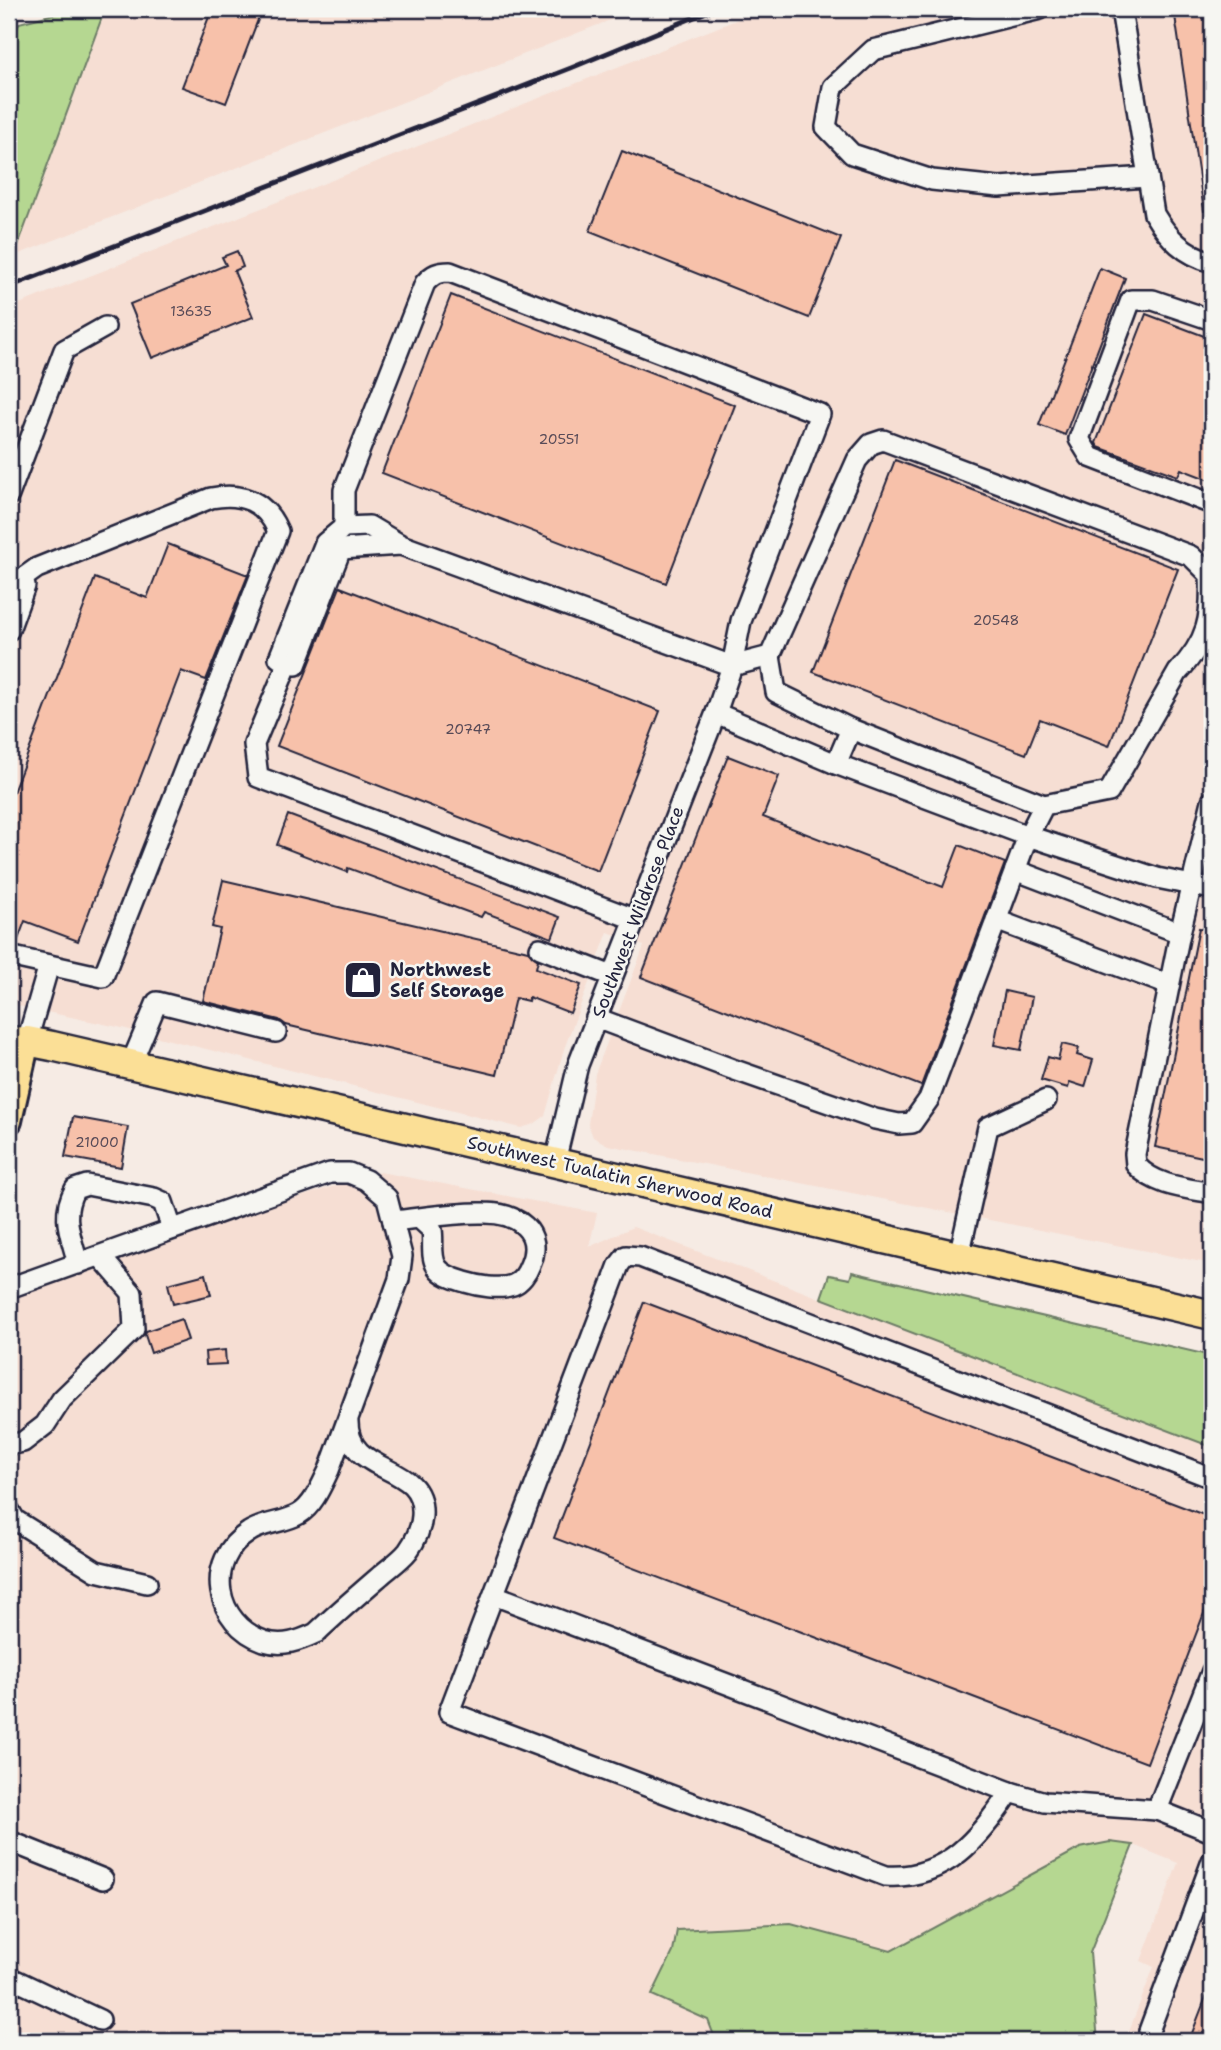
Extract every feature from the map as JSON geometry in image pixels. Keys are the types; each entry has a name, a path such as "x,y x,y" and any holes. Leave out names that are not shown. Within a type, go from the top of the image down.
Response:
{"highway":[{"name":"Southwest Tualatin Sherwood Road","path":"15,1038 1212,1315"}],"main road":[{"path":"9,1121 15,1038"}],"street":[{"path":"1040,9 873,50 832,87 827,127 852,153 932,180 999,187 1148,177"},
{"path":"1121,9 1154,214 1166,234 1186,252 1212,262"},
{"name":"Southwest Wildrose Place","path":"344,527 344,490 425,282 431,275 440,272 450,272 820,414 741,621 732,666 716,713 578,1065 555,1162"},
{"path":"1212,320 1153,300 1130,300 1079,439 1090,457 1212,503"},
{"path":"9,495 64,350 105,327"},
{"path":"883,440 1191,556 1210,575 1212,608 1201,641 1190,660 1178,673 1109,792 1044,806 851,729 776,692 770,656 857,460 871,444 883,440"},
{"path":"9,956 103,977 278,531 274,521 262,508 248,499 227,495 211,498 37,568 12,581"},
{"path":"401,545 341,549 296,665 279,658 325,543 344,527 369,526 401,545 732,666 770,656"},
{"path":"9,630 25,586 12,581"},
{"path":"288,663 254,744 258,777 634,919"},
{"path":"716,713 836,764 1028,835 1157,878 1212,889"},
{"path":"836,764 851,729"},
{"path":"1212,802 1180,933 1135,1154 1136,1165 1145,1175 1164,1184 1212,1193"},
{"path":"596,1018 875,1119 899,1124 912,1123 929,1099 1028,835 1044,806"},
{"path":"1015,870 1180,933"},
{"path":"996,920 1169,985"},
{"path":"540,948 612,976"},
{"path":"15,1038 48,965"},
{"path":"131,1064 157,1002 276,1032"},
{"path":"959,1256 988,1127 1046,1100"},
{"path":"9,1289 330,1173 349,1173 372,1185 387,1198 402,1256 399,1279 348,1418 329,1470 301,1514 249,1531 234,1544 225,1558 220,1576 224,1607 235,1623 251,1636 267,1642 285,1644 316,1633 407,1552 421,1528 422,1508 415,1490 402,1476 367,1459 356,1450 350,1440 348,1418"},
{"path":"78,1264 66,1217 67,1203 75,1189 87,1185 154,1198 163,1202 172,1229"},
{"path":"393,1221 486,1213 519,1221 534,1237 532,1261 527,1272 513,1285 474,1285 454,1279 437,1267 432,1230 420,1219"},
{"path":"9,1445 23,1442 45,1425 62,1399 134,1329 132,1293 100,1256"},
{"path":"1010,1792 982,1833 964,1849 924,1873 904,1877 886,1876 450,1712 619,1265 626,1256 640,1257 1212,1478"},
{"path":"9,1510 15,1520 96,1571 147,1583"},
{"path":"494,1595 1010,1792 1045,1802 1157,1810 1212,1832"},
{"path":"1157,1810 1212,1671"},
{"path":"9,1841 103,1879"},
{"path":"1151,2041 1149,2031 1212,1861"},
{"path":"9,1977 100,2020"}],"shaded area":[{"path":"105,9 638,9 14,256"},
{"path":"764,9 1212,9 1212,1264 608,1145 593,1137 588,1124 595,1074 644,946 608,932 564,1049 545,1116 534,1124 521,1128 118,1027 9,1004 9,308"},
{"path":"380,1172 597,1213 589,1247 633,1227 1212,1447 1212,2041 1125,2041 1154,1967 1141,1961 1178,1863 1133,1845 1110,1842 1080,1848 891,1951 791,1924 894,2041 9,2041 9,1313 27,1281"}],"green space":[{"path":"73,9 105,9 14,256 9,258 9,51 19,23"},
{"path":"852,1272 1212,1356 1212,1447 821,1298 829,1275 850,1279"},
{"path":"1110,1842 1133,1845 1090,1953 1098,2041 716,2041 708,2020 652,1995 673,1952 677,1930 791,1924 891,1951 1080,1848"}],"building":[{"path":"212,9 237,9 259,17 226,103 182,87"},
{"path":"1174,9 1212,9 1212,210 1204,211"},
{"path":"622,151 841,238 809,318 590,231"},
{"path":"237,251 243,267 234,271 253,317 152,358 130,304 226,265 222,257"},
{"path":"1100,268 1125,278 1065,435 1039,425"},
{"path":"451,295 735,405 666,583 382,473"},
{"path":"1146,314 1212,339 1212,481 1181,469 1178,476 1098,447 1096,443"},
{"path":"895,460 1178,569 1109,746 1040,719 1026,754 813,672"},
{"path":"168,544 248,575 206,680 181,671 78,941 25,921 16,945 9,944 9,803 95,578 147,598"},
{"path":"340,587 660,711 598,871 277,746"},
{"path":"728,756 779,776 763,817 943,887 959,845 1005,863 921,1086 641,977"},
{"path":"288,815 560,917 552,938 484,912 481,917 348,868 347,872 277,845"},
{"path":"223,880 528,951 538,960 536,968 581,985 570,1013 529,997 528,1001 515,998 497,1075 286,1025 279,1020 203,1001 220,929 212,927"},
{"path":"1199,928 1212,930 1212,1159 1155,1147"},
{"path":"1005,991 1032,997 1021,1050 994,1045"},
{"path":"1062,1044 1079,1048 1077,1055 1093,1060 1085,1087 1070,1082 1068,1088 1041,1080 1048,1057 1058,1060"},
{"path":"73,1117 128,1127 121,1167 65,1157"},
{"path":"206,1274 211,1295 173,1304 168,1284"},
{"path":"644,1302 1212,1518 1212,1592 1147,1763 554,1538"},
{"path":"181,1319 188,1340 151,1353 146,1331"},
{"path":"225,1350 226,1364 206,1365 205,1352"},
{"path":"1211,1984 1212,2041 1189,2041"}],"railway":[{"path":"9,287 571,68 714,9"}],"place":[{"name":"Northwest Self Storage","path":"363,980"}]}
